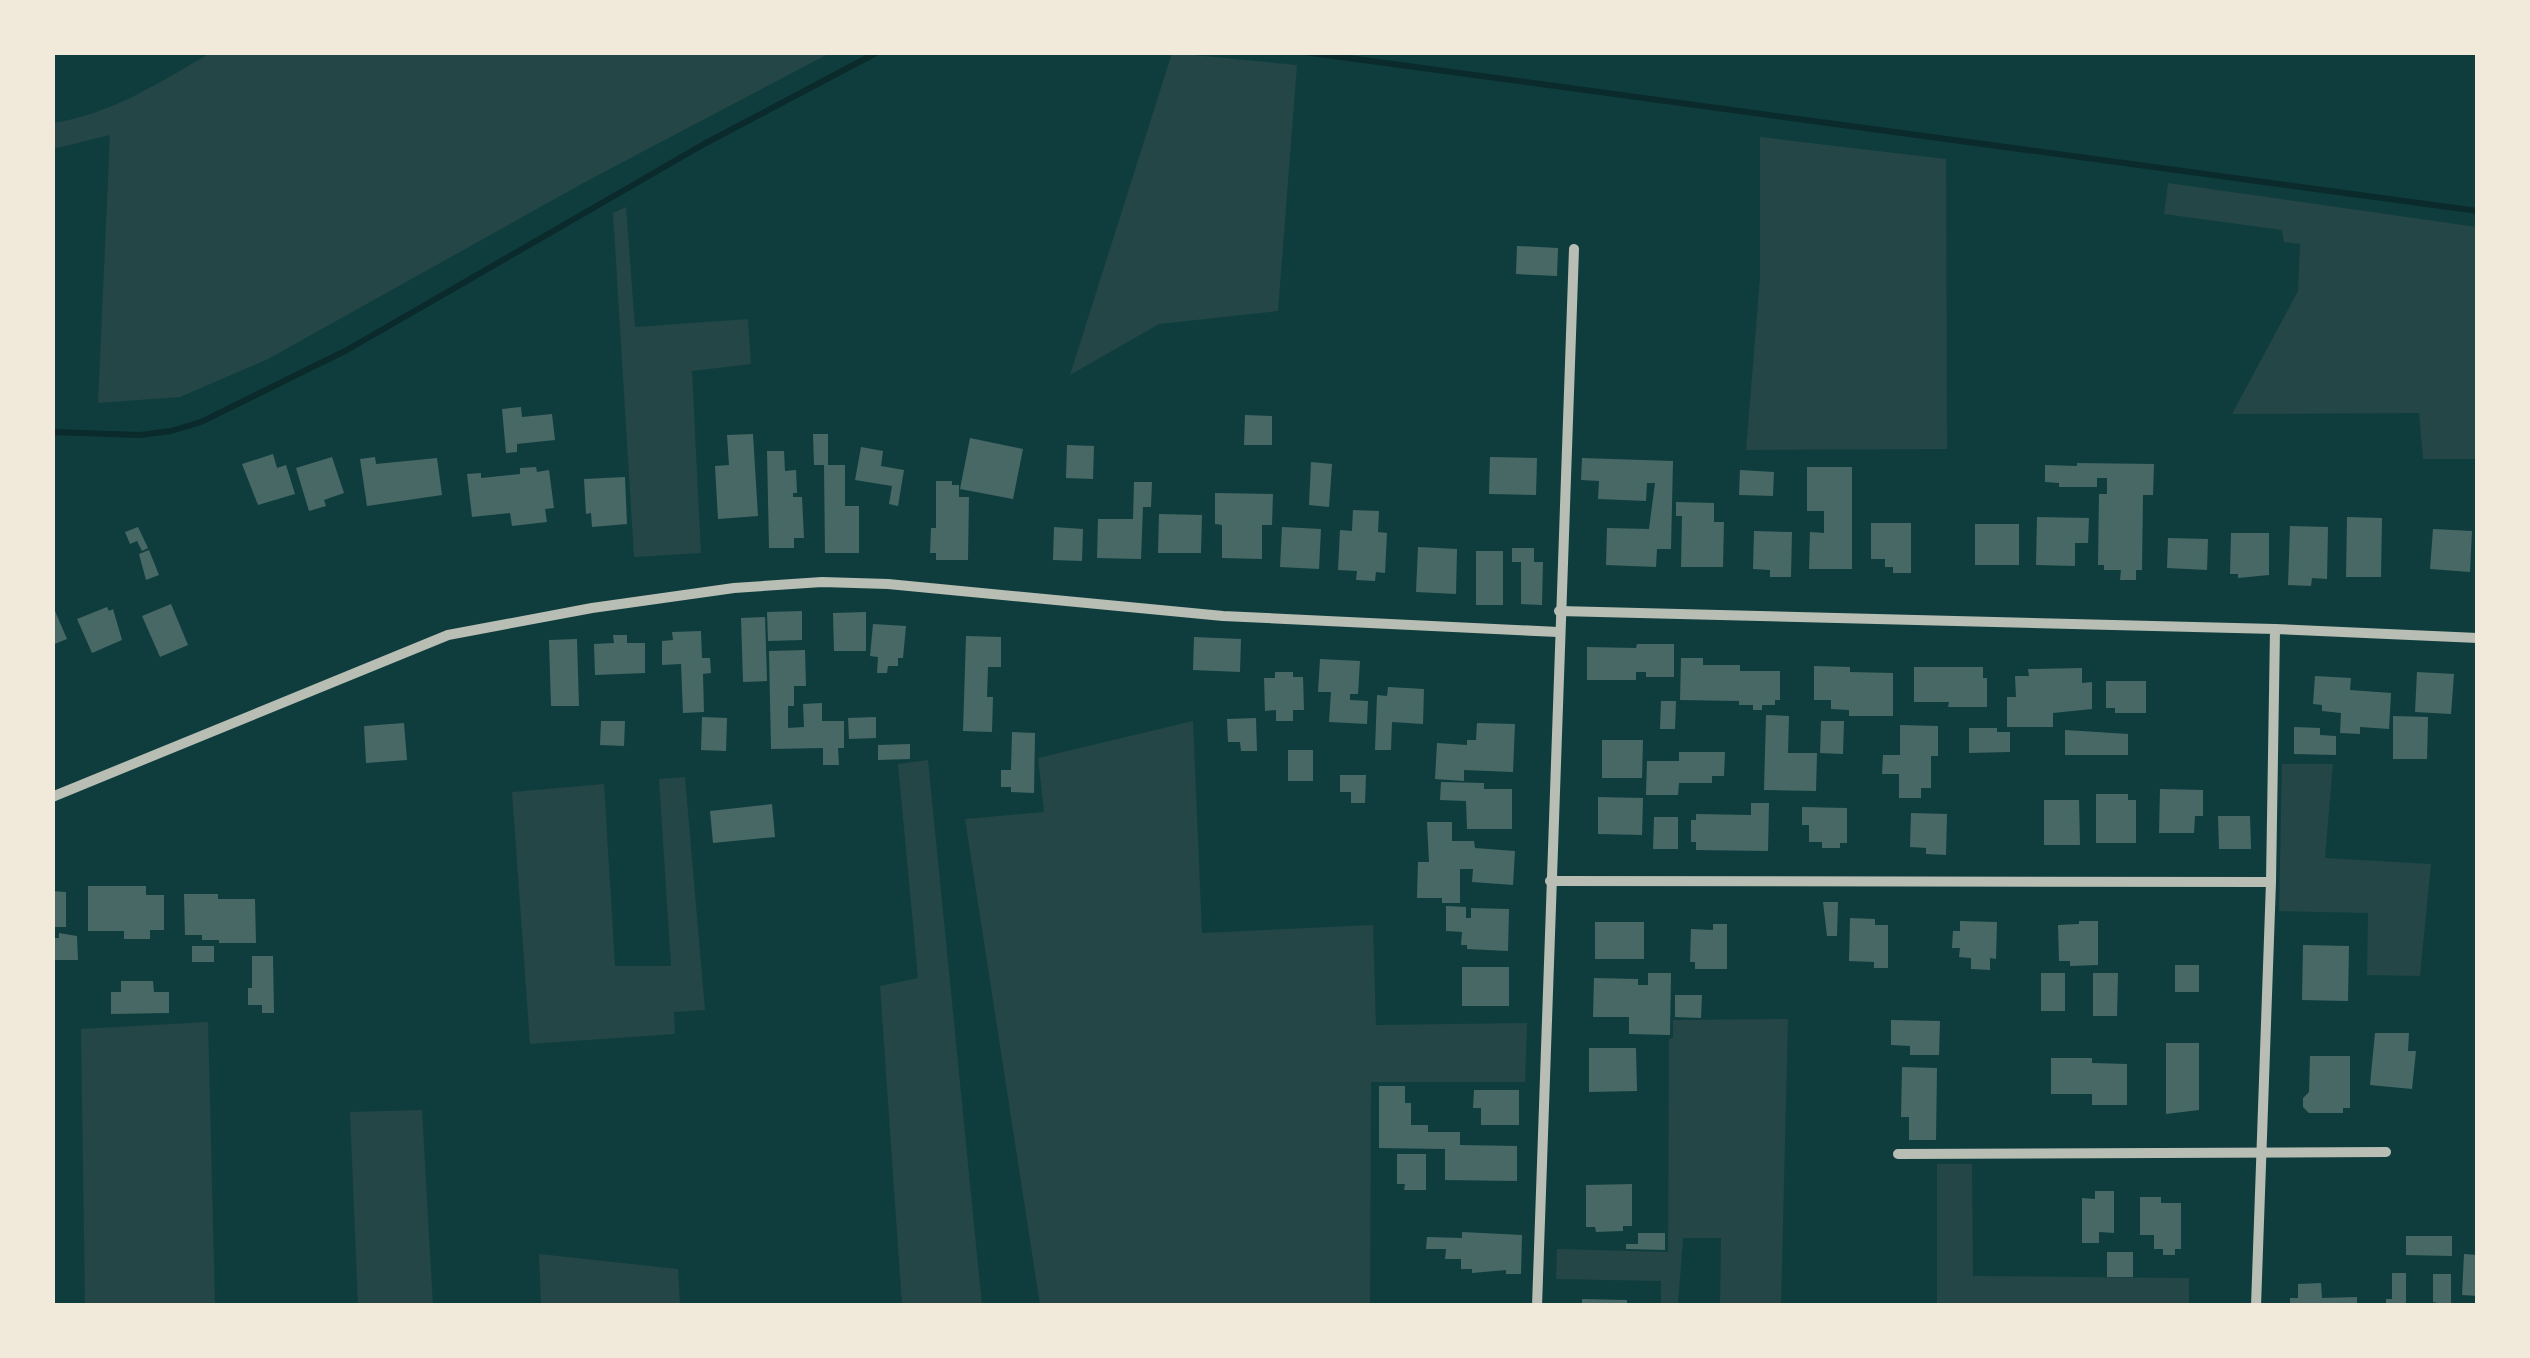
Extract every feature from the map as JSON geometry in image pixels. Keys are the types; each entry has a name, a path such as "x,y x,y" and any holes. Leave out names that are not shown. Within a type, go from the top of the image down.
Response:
{"street":[{"path":"1538,1306 1574,249"},
{"path":"52,797 448,635 734,588 822,582 888,584 1223,616 1558,632"},
{"path":"1560,611 2275,629 2478,638"},
{"path":"2256,1306 2271,882 2275,629"},
{"path":"1550,882 2271,882"},
{"path":"1898,1154 2386,1152"}],"shaded area":[{"path":"212,52 830,53 587,181 268,359 180,397 98,403 110,135 53,149 53,123 115,105"},
{"path":"1172,53 1297,65 1278,311 1159,324 1070,375"},
{"path":"1760,137 1946,159 1947,449 1746,450 1760,278"},
{"path":"2168,183 2477,227 2477,459 2423,459 2419,413 2232,414 2298,291 2300,244 2284,242 2282,230 2164,214"},
{"path":"626,207 635,327 748,319 751,364 692,371 701,553 634,557 613,213"},
{"path":"1193,721 1202,933 1373,925 1376,1025 1527,1023 1525,1082 1371,1082 1370,1305 1040,1305 965,819 1044,812 1038,758"},
{"path":"928,760 982,1305 902,1305 880,986 918,978 898,764"},
{"path":"2282,764 2333,764 2325,858 2431,864 2420,976 2367,975 2368,913 2279,911"},
{"path":"685,777 705,1010 674,1012 675,1034 530,1044 512,792 604,784 615,966 671,966 659,779"},
{"path":"1788,1019 1781,1305 1720,1305 1721,1238 1683,1238 1678,1305 1661,1305 1661,1281 1556,1279 1557,1249 1668,1252 1669,1039 1673,1038 1673,1020"},
{"path":"208,1022 215,1305 85,1305 81,1029"},
{"path":"422,1110 433,1305 358,1305 350,1112"},
{"path":"1937,1164 1972,1164 1973,1276 2189,1278 2189,1305 1937,1305"},
{"path":"539,1254 678,1269 680,1305 541,1305"}],"building":[{"path":"1517,246 1558,248 1557,276 1516,274"},
{"path":"521,407 522,417 552,414 555,440 517,444 517,452 506,453 502,409"},
{"path":"1245,415 1272,416 1272,445 1244,445"},
{"path":"753,434 758,516 718,519 715,466 729,465 727,435"},
{"path":"813,434 828,434 828,465 814,465"},
{"path":"970,438 1023,449 1013,499 960,489"},
{"path":"1067,445 1094,446 1093,479 1066,478"},
{"path":"861,447 883,451 881,466 904,470 898,506 889,504 892,486 855,480"},
{"path":"767,451 784,451 785,471 796,470 797,493 793,497 802,497 804,538 794,538 794,548 769,548"},
{"path":"273,454 277,468 286,465 295,494 258,505 242,464"},
{"path":"332,457 344,493 324,500 326,506 309,511 296,468"},
{"path":"375,457 376,464 437,458 442,495 367,506 360,459"},
{"path":"1490,457 1537,458 1536,495 1489,494"},
{"path":"1582,458 1673,461 1671,549 1657,549 1656,567 1606,565 1607,528 1649,529 1655,483 1647,483 1646,501 1598,499 1599,481 1581,480"},
{"path":"1311,462 1332,464 1329,507 1309,505"},
{"path":"2154,464 2153,495 2143,495 2142,570 2136,570 2136,580 2120,580 2121,570 2104,570 2104,565 2098,565 2099,494 2107,494 2107,478 2097,478 2097,487 2059,487 2059,483 2045,482 2045,465"},
{"path":"824,465 845,465 845,506 859,506 859,553 825,553"},
{"path":"536,467 537,472 549,470 554,508 545,509 547,522 512,526 510,513 472,517 467,474 481,473 481,478 520,474 520,468"},
{"path":"1807,467 1852,467 1852,569 1809,569 1810,532 1824,533 1824,511 1807,511"},
{"path":"1740,470 1774,472 1773,496 1739,495"},
{"path":"625,477 627,524 592,527 591,513 586,514 584,479"},
{"path":"936,481 952,481 952,485 959,485 959,497 969,497 968,560 936,560 936,553 930,553 931,528 936,528"},
{"path":"1134,482 1152,482 1151,507 1143,507 1141,559 1097,558 1098,519 1133,519"},
{"path":"1215,493 1273,494 1272,525 1262,525 1262,559 1222,558 1222,525 1215,524"},
{"path":"1676,502 1714,503 1714,522 1724,522 1723,567 1681,567 1682,516 1676,516"},
{"path":"1353,510 1379,511 1378,532 1387,533 1385,573 1376,572 1375,581 1356,580 1357,571 1338,570 1340,530 1352,531"},
{"path":"1159,514 1202,515 1201,553 1158,553"},
{"path":"2037,517 2089,518 2088,543 2075,543 2075,566 2036,565"},
{"path":"2347,517 2382,518 2381,577 2346,577"},
{"path":"1871,523 1911,523 1911,573 1893,573 1893,567 1885,567 1885,559 1871,559"},
{"path":"1975,524 2019,524 2019,565 1975,565"},
{"path":"2290,526 2328,527 2327,579 2312,578 2311,586 2288,585"},
{"path":"138,527 148,548 142,551 137,541 130,544 125,532"},
{"path":"1054,527 1083,529 1082,561 1053,560"},
{"path":"1282,527 1321,529 1319,569 1280,567"},
{"path":"2433,529 2472,531 2470,572 2430,569"},
{"path":"1754,531 1792,532 1791,577 1770,577 1770,570 1753,569"},
{"path":"2231,533 2269,533 2269,575 2238,578 2238,574 2230,574"},
{"path":"2168,538 2208,539 2207,570 2167,568"},
{"path":"1418,547 1457,549 1456,594 1416,592"},
{"path":"1512,548 1534,548 1534,562 1543,562 1542,605 1521,604 1521,562 1512,562"},
{"path":"149,550 159,575 146,580 139,554"},
{"path":"1476,551 1503,551 1503,605 1476,605"},
{"path":"52,604 67,639 52,645"},
{"path":"171,604 188,645 160,657 142,616"},
{"path":"107,607 109,611 113,609 122,640 92,653 77,619"},
{"path":"802,611 802,640 768,641 767,612"},
{"path":"866,612 866,651 834,651 833,613"},
{"path":"765,617 767,681 743,682 741,618"},
{"path":"873,624 906,626 903,658 898,658 898,666 888,666 887,673 877,673 878,657 870,656"},
{"path":"701,631 702,658 710,658 711,673 703,674 704,712 683,713 681,664 662,665 662,641 673,640 672,632"},
{"path":"613,635 627,635 627,643 645,643 645,673 595,675 594,644 614,643"},
{"path":"966,636 1001,637 1001,667 988,667 987,697 993,697 992,732 963,731"},
{"path":"1194,637 1241,639 1240,672 1193,670"},
{"path":"577,639 579,706 551,706 549,640"},
{"path":"1637,644 1674,644 1674,677 1646,677 1646,672 1636,672 1636,680 1587,680 1587,647 1636,648"},
{"path":"805,650 806,686 794,686 794,706 788,706 788,728 804,727 803,704 822,703 822,721 844,721 844,748 838,748 839,765 823,765 823,748 771,749 769,651"},
{"path":"1681,658 1703,658 1703,665 1740,665 1740,671 1780,671 1780,700 1775,700 1775,705 1762,705 1762,710 1753,710 1753,705 1739,705 1739,701 1680,700"},
{"path":"1320,659 1360,661 1358,694 1350,694 1350,700 1368,701 1367,724 1329,722 1331,692 1318,692"},
{"path":"1814,666 1893,673 1893,716 1849,716 1849,710 1831,709 1831,700 1814,700"},
{"path":"1914,667 1983,667 1987,707 1914,702"},
{"path":"2082,668 2082,683 2092,682 2092,709 2053,713 2053,727 2007,727 2007,697 2016,697 2015,676 2029,676 2028,669"},
{"path":"1275,672 1293,672 1293,677 1303,677 1304,710 1293,710 1293,721 1276,721 1276,710 1265,711 1264,678 1275,678"},
{"path":"2417,672 2454,674 2451,714 2415,712"},
{"path":"2315,676 2351,678 2350,690 2391,693 2389,729 2360,727 2360,734 2340,733 2341,713 2322,711 2322,705 2313,704"},
{"path":"2106,681 2146,681 2146,713 2115,713 2115,708 2106,708"},
{"path":"1388,687 1424,689 1423,724 1392,722 1391,750 1375,750 1377,695 1387,696"},
{"path":"1661,701 1676,701 1675,729 1660,729"},
{"path":"1766,715 1789,716 1788,753 1817,753 1816,791 1764,790"},
{"path":"2393,716 2428,717 2427,759 2393,759"},
{"path":"702,717 727,718 726,751 701,750"},
{"path":"876,717 876,738 849,739 848,718"},
{"path":"1256,718 1257,751 1241,751 1240,742 1228,742 1227,719"},
{"path":"601,721 625,721 624,746 600,745"},
{"path":"1821,721 1844,721 1843,754 1820,753"},
{"path":"404,723 407,760 366,763 364,726"},
{"path":"1477,723 1515,724 1513,772 1464,770 1464,781 1435,779 1437,743 1467,745 1467,740 1476,740"},
{"path":"1900,725 1938,726 1938,756 1931,756 1931,788 1921,788 1921,798 1899,798 1899,774 1882,774 1883,755 1900,755"},
{"path":"2294,727 2320,728 2320,735 2336,736 2336,755 2294,754"},
{"path":"1969,728 2010,732 2010,752 1969,753"},
{"path":"2065,730 2128,734 2128,755 2065,755"},
{"path":"1012,732 1035,733 1034,793 1011,792 1011,787 1001,787 1001,770 1011,770"},
{"path":"1602,740 1643,740 1642,778 1602,778"},
{"path":"910,744 910,759 878,760 878,745"},
{"path":"1288,750 1313,750 1313,781 1288,781"},
{"path":"1679,752 1725,752 1724,776 1712,776 1712,783 1679,783 1678,795 1646,795 1647,761 1679,761"},
{"path":"1340,775 1366,775 1365,803 1351,803 1351,792 1340,792"},
{"path":"1441,782 1484,783 1484,789 1512,789 1512,829 1467,829 1466,801 1440,800"},
{"path":"2160,789 2203,790 2203,816 2195,816 2194,833 2159,833"},
{"path":"2096,794 2128,794 2128,800 2136,800 2136,843 2096,843"},
{"path":"1598,797 1643,798 1642,835 1598,834"},
{"path":"2044,800 2079,800 2080,845 2044,845"},
{"path":"1751,803 1769,803 1768,851 1696,850 1696,842 1691,842 1691,820 1696,820 1696,814 1751,815"},
{"path":"772,804 775,837 713,843 710,811"},
{"path":"1802,807 1847,808 1847,843 1840,843 1840,848 1822,848 1822,842 1809,842 1809,825 1802,825"},
{"path":"1911,813 1947,814 1946,855 1926,854 1926,848 1910,847"},
{"path":"2218,816 2250,816 2251,849 2219,849"},
{"path":"1654,817 1678,817 1678,849 1653,849"},
{"path":"1427,822 1452,822 1452,841 1474,841 1475,848 1515,851 1513,885 1472,882 1473,869 1460,869 1460,903 1417,898 1418,862 1429,862"},
{"path":"88,886 146,886 146,895 164,895 164,930 150,930 150,939 124,939 124,931 88,931"},
{"path":"52,891 66,892 66,927 52,927"},
{"path":"184,894 255,899 256,943 219,943 202,940 202,935 185,935"},
{"path":"1823,902 1838,902 1837,936 1827,936"},
{"path":"1446,906 1466,907 1466,918 1471,918 1471,908 1509,909 1508,951 1467,949 1467,945 1461,945 1462,932 1446,931"},
{"path":"1850,918 1875,919 1875,925 1888,925 1888,968 1874,968 1874,962 1849,961"},
{"path":"1960,921 1997,922 1996,959 1990,958 1990,970 1971,969 1971,958 1959,957 1960,948 1952,948 1953,931 1960,931"},
{"path":"2098,921 2098,965 2070,966 2070,961 2059,961 2058,925"},
{"path":"1595,922 1644,922 1644,959 1595,959"},
{"path":"1713,924 1727,924 1727,969 1695,969 1695,962 1690,962 1691,929 1713,930"},
{"path":"59,933 77,936 78,960 52,960 52,938 59,938"},
{"path":"2303,945 2349,946 2348,1001 2302,1000"},
{"path":"192,946 214,946 214,962 192,962"},
{"path":"252,956 273,956 274,1013 262,1013 262,1005 248,1005"},
{"path":"2175,965 2199,965 2199,992 2175,992"},
{"path":"1462,967 1509,967 1509,1006 1462,1006"},
{"path":"1648,973 1671,973 1670,1035 1629,1034 1629,1017 1593,1017 1594,978 1638,979 1638,985 1648,985"},
{"path":"2041,973 2065,973 2065,1011 2041,1011"},
{"path":"2093,973 2118,973 2117,1016 2093,1016"},
{"path":"121,981 153,981 154,992 169,992 169,1013 111,1014 111,992 121,992"},
{"path":"1675,995 1702,995 1701,1018 1675,1017"},
{"path":"1891,1020 1940,1021 1939,1055 1910,1055 1910,1046 1891,1045"},
{"path":"2375,1033 2409,1033 2408,1051 2416,1051 2412,1089 2370,1085"},
{"path":"2166,1043 2199,1043 2199,1110 2166,1114"},
{"path":"1589,1048 1636,1048 1637,1091 1589,1092"},
{"path":"2310,1056 2350,1056 2350,1108 2343,1108 2343,1113 2309,1113 2303,1107 2303,1098 2309,1092"},
{"path":"2051,1058 2092,1058 2092,1063 2127,1064 2127,1105 2092,1105 2092,1094 2051,1094"},
{"path":"1902,1067 1937,1068 1936,1140 1909,1140 1909,1117 1901,1117"},
{"path":"1379,1086 1405,1086 1405,1103 1411,1103 1411,1125 1428,1125 1428,1132 1460,1132 1460,1145 1517,1146 1517,1181 1445,1180 1445,1149 1379,1148"},
{"path":"1474,1090 1519,1090 1519,1125 1481,1125 1481,1108 1473,1108"},
{"path":"1397,1154 1426,1154 1426,1190 1404,1190 1405,1184 1397,1184"},
{"path":"1632,1184 1632,1226 1623,1226 1623,1231 1596,1232 1595,1227 1586,1227 1586,1185"},
{"path":"2095,1191 2114,1191 2114,1233 2099,1232 2099,1243 2082,1243 2082,1198 2095,1199"},
{"path":"2140,1197 2161,1197 2161,1203 2181,1203 2181,1249 2175,1249 2175,1255 2163,1255 2163,1249 2154,1249 2154,1235 2140,1235"},
{"path":"1462,1232 1522,1235 1521,1274 1506,1274 1506,1270 1472,1273 1472,1269 1461,1269 1461,1259 1445,1259 1446,1249 1426,1249 1427,1237 1462,1238"},
{"path":"1638,1233 1665,1233 1665,1250 1626,1249 1626,1244 1638,1244"},
{"path":"2406,1236 2452,1236 2452,1256 2406,1255"},
{"path":"2107,1252 2133,1252 2133,1277 2107,1277"},
{"path":"2464,1254 2478,1255 2478,1296 2462,1295"},
{"path":"2392,1273 2406,1273 2406,1306 2386,1306 2386,1299 2392,1299"},
{"path":"2433,1274 2451,1274 2451,1306 2433,1302"},
{"path":"2321,1283 2322,1298 2357,1297 2357,1306 2290,1306 2290,1298 2298,1298 2298,1284"},
{"path":"1582,1299 1627,1300 1627,1306 1582,1306"}],"waterway":[{"path":"52,432 140,435 201,422 347,350 704,144 878,52"},
{"path":"1304,52 2478,211"}]}
